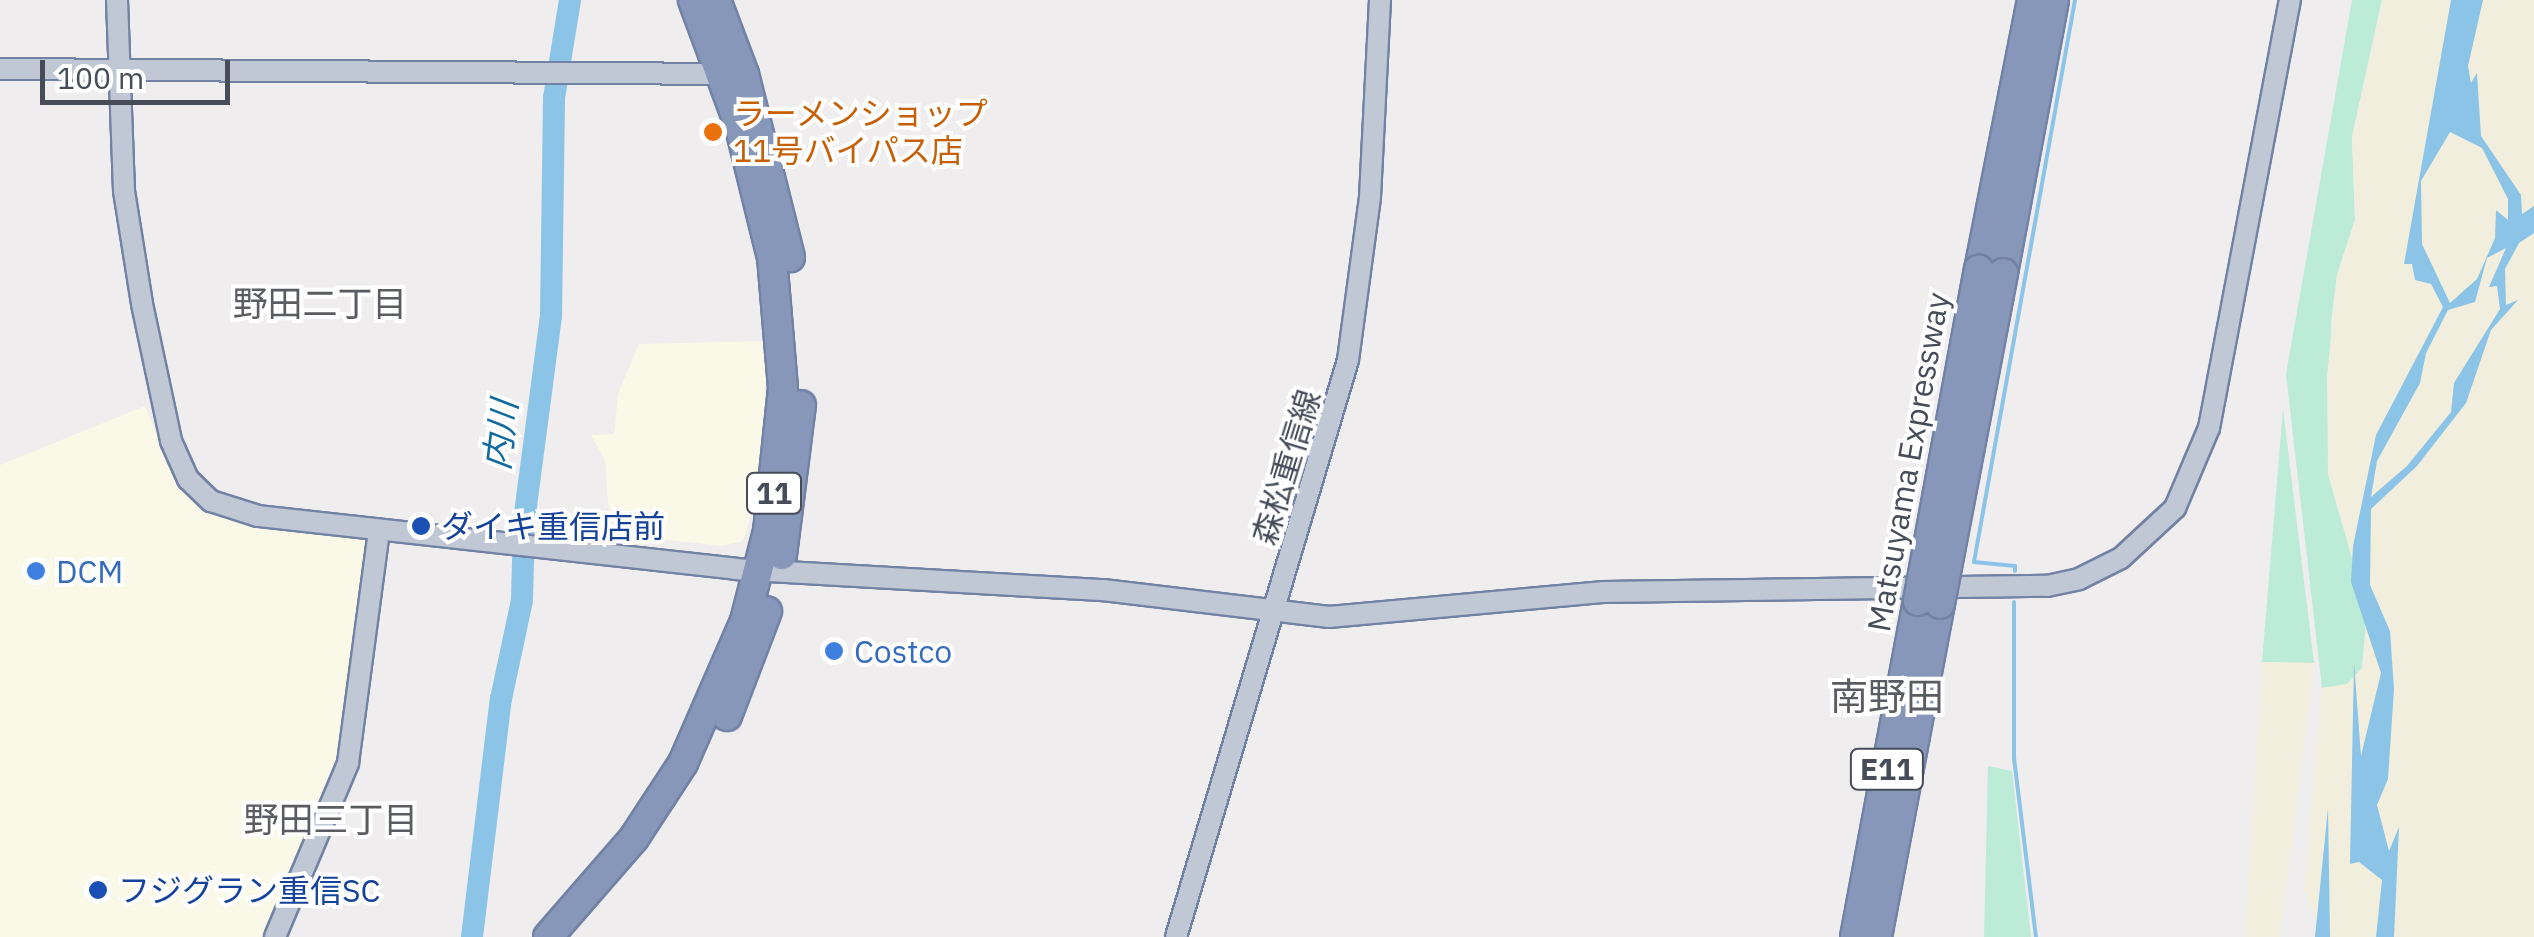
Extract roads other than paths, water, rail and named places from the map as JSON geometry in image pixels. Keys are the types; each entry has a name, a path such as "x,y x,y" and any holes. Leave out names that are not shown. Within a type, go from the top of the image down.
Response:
{"highway":[{"name":"11","path":"693,0 734,74"},
{"name":"11","path":"571,937 652,844 716,740 748,670 800,450 799,326 791,261 734,74 716,0"},
{"name":"Matsuyama Expressway","path":"1876,937 1929,602 1991,272 2032,0"},
{"name":"Matsuyama Expressway","path":"1991,272 2054,0"},
{"name":"11","path":"549,936 634,838 684,763 769,570"},
{"name":"Matsuyama Expressway","path":"1854,937 1929,602"}],"street":[{"path":"117,0 124,191 142,304 171,441 188,479 211,501 238,512 379,532 534,544 769,570 1102,590 1275,614 1390,615 1624,592 2047,586 2102,570 2149,538 2194,475 2290,0"},
{"name":"森松重信線","path":"1176,937 1275,614 1351,343 1370,197 1380,0"},
{"path":"0,69 120,74 734,74"},
{"path":"275,937 348,762 379,532"}],"water":[{"path":"2451,0 2483,0 2468,66 2471,83 2477,73 2481,136 2521,195 2522,214 2534,206 2534,233 2519,243 2505,269 2506,305 2518,300 2491,330 2466,403 2417,466 2371,509 2370,585 2390,631 2394,689 2388,779 2377,805 2389,851 2399,827 2394,937 2376,937 2382,880 2359,862 2350,864 2354,662 2361,756 2381,673 2351,582 2353,546 2376,435 2443,307 2431,284 2415,280 2412,264 2404,264","holes":["2450,132 2482,148 2508,199 2508,220 2496,210 2495,238 2477,279 2450,303 2422,244 2421,181","2506,248 2489,287 2497,286 2500,309 2454,383 2451,412 2407,466 2371,497 2377,461 2420,383 2426,353 2448,310 2475,302 2487,258"]},
{"path":"2328,808 2330,937 2315,937"}],"waterway":[{"name":"内川","path":"472,937 501,699 522,600 524,521 551,316 554,98 570,0"},
{"path":"2015,571 2015,566 1974,562 2075,0"},
{"path":"2014,602 2014,758 2036,937"}],"place":[{"name":"ラーメンショップ 11号バイパス店","path":"713,132"},
{"name":"ダイキ重信店前","path":"421,526"},
{"name":"DCM","path":"36,571"},
{"name":"Costco","path":"834,651"},
{"name":"フジグラン重信SC","path":"98,890"}],"district":[{"name":"野田二丁目","path":"320,303"},
{"name":"南野田","path":"1887,696"},
{"name":"野田三丁目","path":"331,819"}]}
